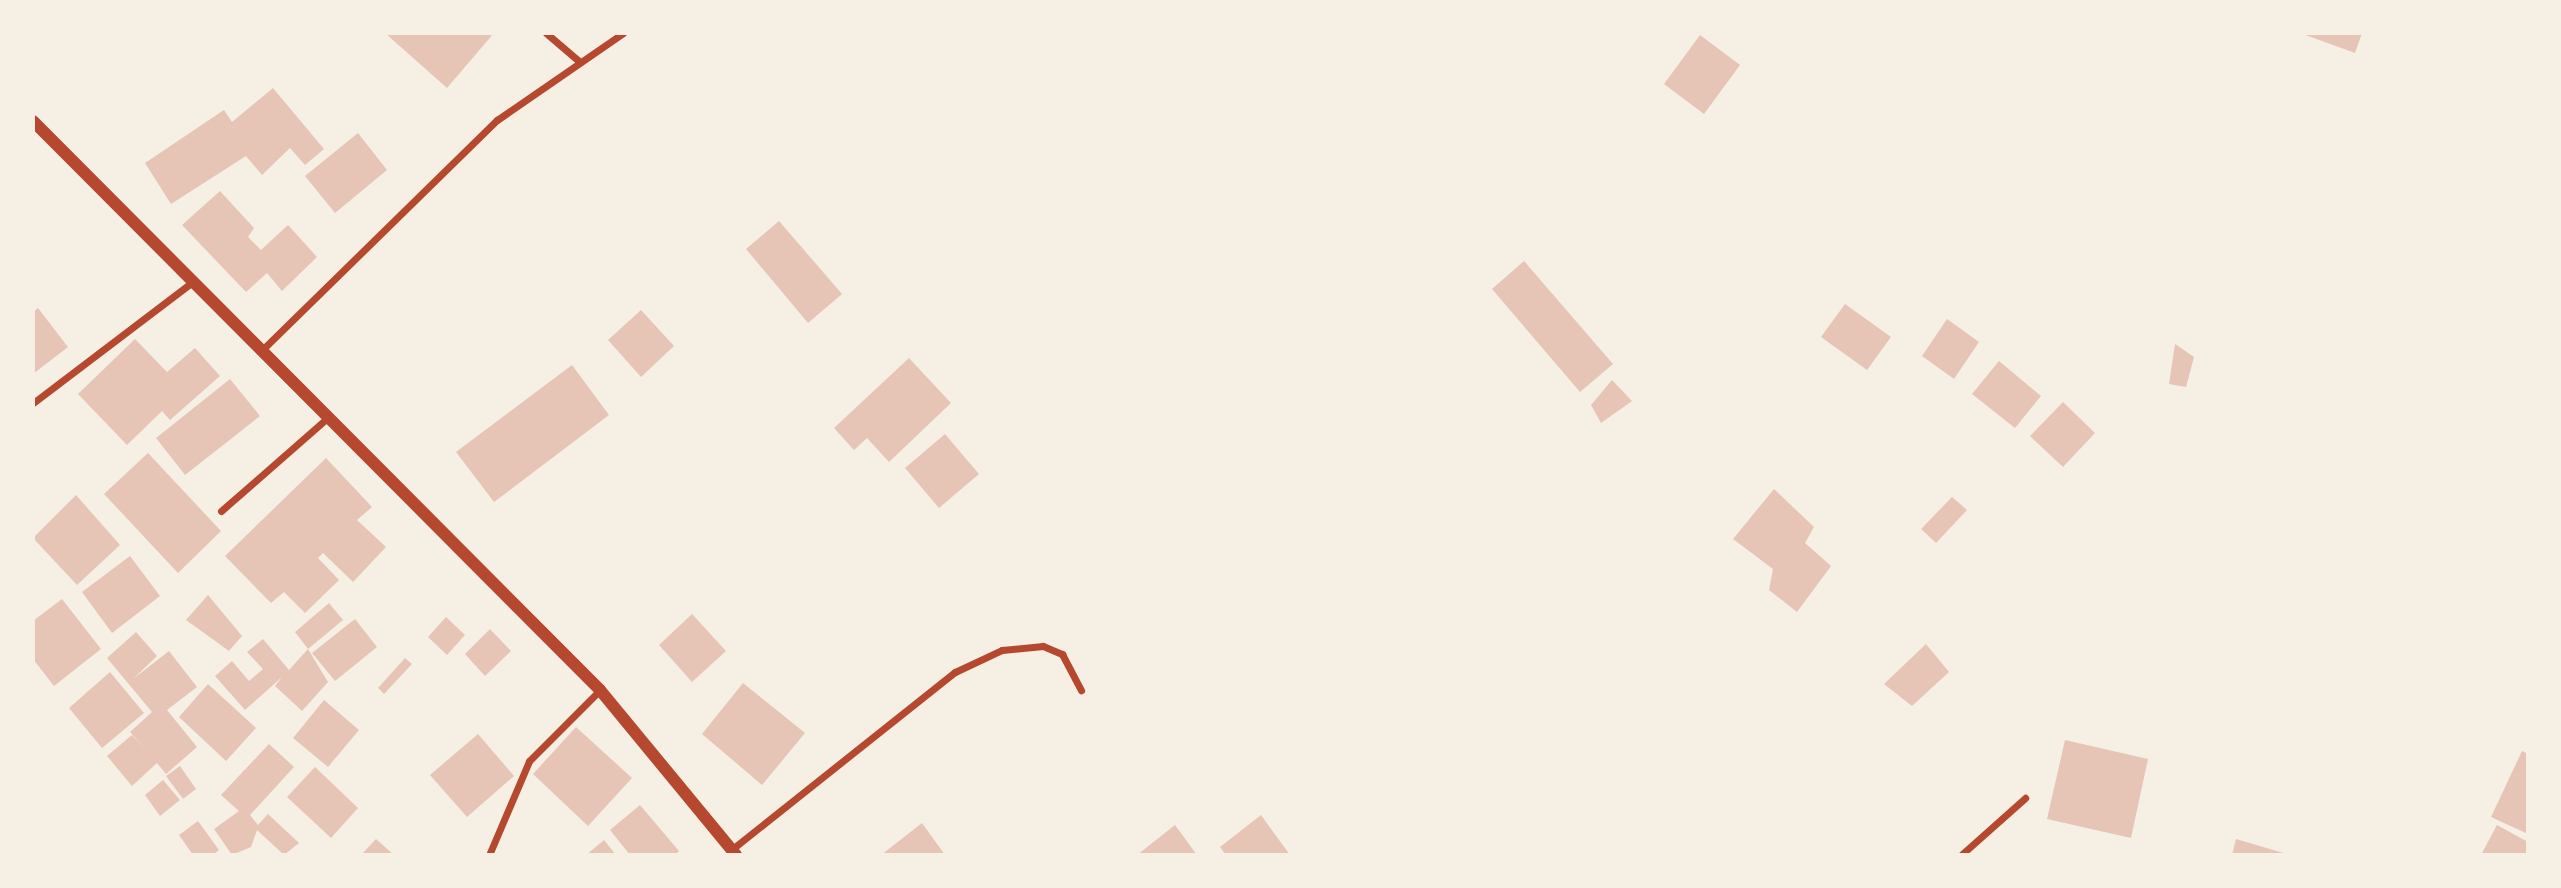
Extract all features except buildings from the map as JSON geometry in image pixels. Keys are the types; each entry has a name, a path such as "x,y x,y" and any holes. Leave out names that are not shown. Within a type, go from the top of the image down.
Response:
{"street":[{"path":"546,33 580,62"},
{"path":"262,350 498,120 623,33"},
{"path":"33,121 190,284 262,350 325,420 600,690 734,852 895,714 967,666 1002,650 1043,646 1062,654 1081,690"},
{"path":"33,403 190,284"},
{"path":"221,511 325,420"},
{"path":"489,855 529,761 600,690"},
{"path":"1961,855 2025,798"}]}
